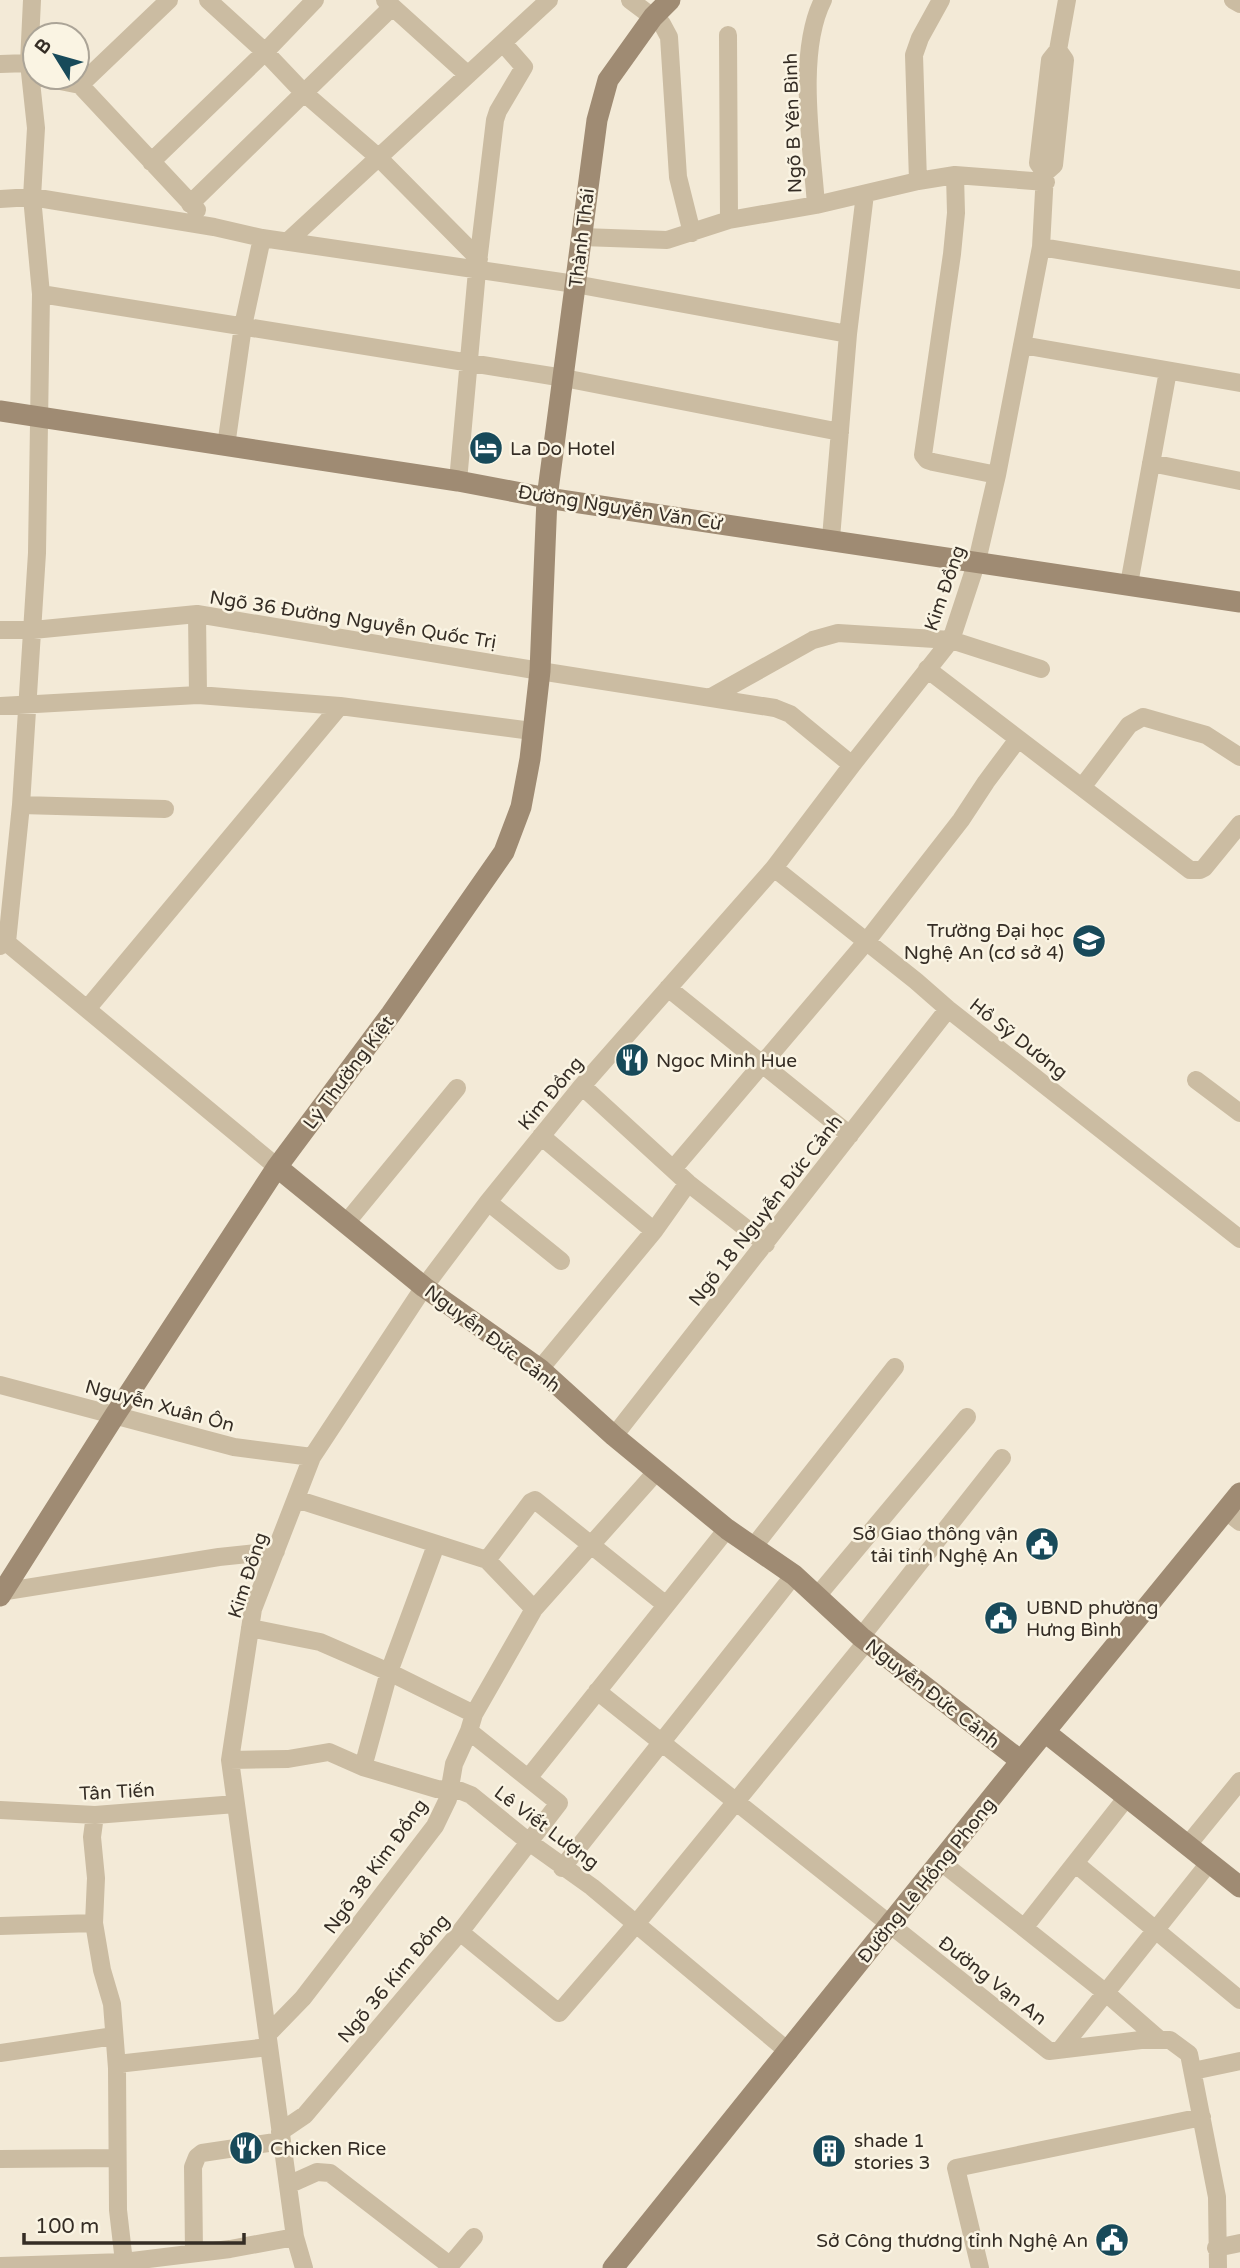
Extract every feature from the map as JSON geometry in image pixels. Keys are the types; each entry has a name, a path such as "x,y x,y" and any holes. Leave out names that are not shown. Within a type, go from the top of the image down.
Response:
{"street":[{"path":"32,0 32,21"},
{"path":"91,74 169,0"},
{"path":"208,0 265,52 303,92 378,158 478,265"},
{"path":"151,162 315,0"},
{"path":"287,242 550,0"},
{"path":"630,0 662,24 669,37 678,177 692,233"},
{"name":"Thành Thái","path":"547,498 597,120 608,80 653,17 670,0"},
{"name":"Ngõ B Yên Bình","path":"816,205 809,105 809,51 823,0"},
{"path":"919,181 915,55 920,38 941,0"},
{"name":"Kim Đồng","path":"303,2268 295,2237 230,1760 253,1609 312,1457 424,1287 488,1202 582,1086 774,868 951,640 977,561 997,475 1041,247 1046,178 1038,163 1051,123 1050,60 1058,50 1067,0"},
{"path":"1233,0 1240,4"},
{"path":"190,204 388,4 468,75"},
{"path":"728,35 729,220"},
{"path":"458,481 478,265 495,120 524,68 503,43"},
{"path":"0,64 21,70"},
{"path":"2,942 21,805 37,553 41,294 32,197 36,128 34,91"},
{"path":"86,91 214,227"},
{"path":"955,175 956,213 952,254 923,455 933,462 997,475"},
{"path":"582,237 667,240 729,220 816,205 955,175 1046,178"},
{"path":"831,538 848,334 865,194"},
{"path":"0,199 32,197 214,227 262,239 478,265 848,334"},
{"path":"226,446 243,326 262,239"},
{"path":"1041,247 1240,280"},
{"path":"41,294 564,378 840,432"},
{"path":"1022,345 1240,383"},
{"path":"1129,584 1168,371"},
{"name":"Đường Nguyễn Văn Cừ","path":"0,411 458,481 547,498 831,538 1240,601"},
{"path":"1151,463 1240,481"},
{"name":"Lý Thường Kiệt","path":"1,1593 277,1167 391,1014 504,852 527,783 540,671 547,498"},
{"path":"197,614 198,695"},
{"name":"Ngõ 36 Đường Nguyễn Quốc Trị","path":"0,630 33,630 197,614 775,708 785,712 852,765"},
{"path":"711,696 813,640 829,634 849,632 951,640 1041,669"},
{"path":"927,669 1083,786 1185,867 1195,871 1209,864 1240,824"},
{"path":"0,706 198,695 340,706 532,731"},
{"path":"88,1009 340,706"},
{"path":"1083,786 1129,725 1143,717 1206,735 1239,748"},
{"path":"673,1169 866,942 961,820 1018,739"},
{"path":"21,805 165,808"},
{"name":"Hồ Sỹ Dương","path":"774,868 1240,1239"},
{"name":"Nguyễn Đức Cảnh","path":"2,942 88,1009 424,1287 540,1369 614,1436 727,1529 794,1575 864,1639 1021,1761"},
{"path":"668,989 850,1135"},
{"name":"Ngõ 18 Nguyễn Đức Cảnh","path":"614,1436 948,1009"},
{"path":"1196,1080 1240,1113"},
{"path":"582,1086 688,1183 766,1244"},
{"path":"346,1223 457,1088"},
{"path":"541,1136 654,1231"},
{"path":"540,1369 654,1231 688,1183"},
{"path":"488,1202 561,1261"},
{"path":"754,1546 895,1367"},
{"name":"Nguyễn Xuân Ôn","path":"0,1385 234,1447 312,1457"},
{"path":"818,1595 967,1417"},
{"path":"460,1932 559,2013 736,1802 1002,1458"},
{"name":"Ngõ 38 Kim Đồng","path":"268,2041 435,1826 443,1813 454,1764 471,1723 534,1609 657,1471"},
{"name":"Đường Lê Hồng Phong","path":"614,2268 1021,1761 1233,1516 1240,1493"},
{"path":"296,1499 487,1560 534,1609"},
{"path":"487,1560 535,1500 666,1605"},
{"path":"250,1628 320,1642 389,1672 471,1723 529,1777 727,1529"},
{"path":"363,1767 389,1672 436,1545"},
{"path":"1,1593 219,1557 276,1551"},
{"path":"562,1868 794,1575"},
{"name":"Đường Vạn An","path":"597,1691 1049,2051 1060,2050"},
{"path":"1045,1732 1240,1887"},
{"name":"Lê Viết Lượng","path":"230,1760 288,1759 329,1752 363,1767 437,1789 471,1795 562,1868 592,1887 789,2052"},
{"name":"Ngõ 36 Kim Đồng","path":"281,2136 305,2115 460,1932 559,1803 529,1777"},
{"path":"1188,1846 1240,1781"},
{"path":"1024,1928 1127,1797"},
{"name":"Tân Tiến","path":"0,1810 95,1815 236,1804"},
{"path":"95,1815 92,1837 96,1878 94,1923 102,1970 112,2004 117,2064 118,2210 124,2262"},
{"path":"941,1862 1106,1993 1160,2040"},
{"path":"1060,2050 1209,1863"},
{"path":"1076,1864 1240,2000"},
{"path":"0,1926 94,1923"},
{"path":"0,2053 114,2036"},
{"path":"1060,2050 1142,2040 1170,2040 1189,2054 1217,2197 1218,2268"},
{"path":"117,2064 268,2041"},
{"path":"1193,2071 1240,2061"},
{"path":"980,2268 956,2168 1202,2117"},
{"path":"194,2252 193,2166 197,2157 202,2153 281,2136"},
{"path":"0,2160 117,2158"},
{"path":"288,2186 317,2172 330,2173 448,2264 452,2263 474,2237"},
{"path":"0,2266 124,2262 230,2249 295,2237"},
{"path":"1216,2248 1240,2243"}],"place":[{"name":"La Do Hotel","path":"486,448"},
{"name":"Trường Đại học Nghệ An (cơ sở 4)","path":"1089,941"},
{"name":"Ngoc Minh Hue","path":"632,1060"},
{"name":"Sở Giao thông vận tải tỉnh Nghệ An","path":"1042,1544"},
{"name":"UBND phường Hưng Bình","path":"1001,1618"},
{"name":"Chicken Rice","path":"246,2148"},
{"name":"shade 1 stories 3","path":"829,2151"},
{"name":"Sở Công thương tỉnh Nghệ An","path":"1112,2240"}]}
